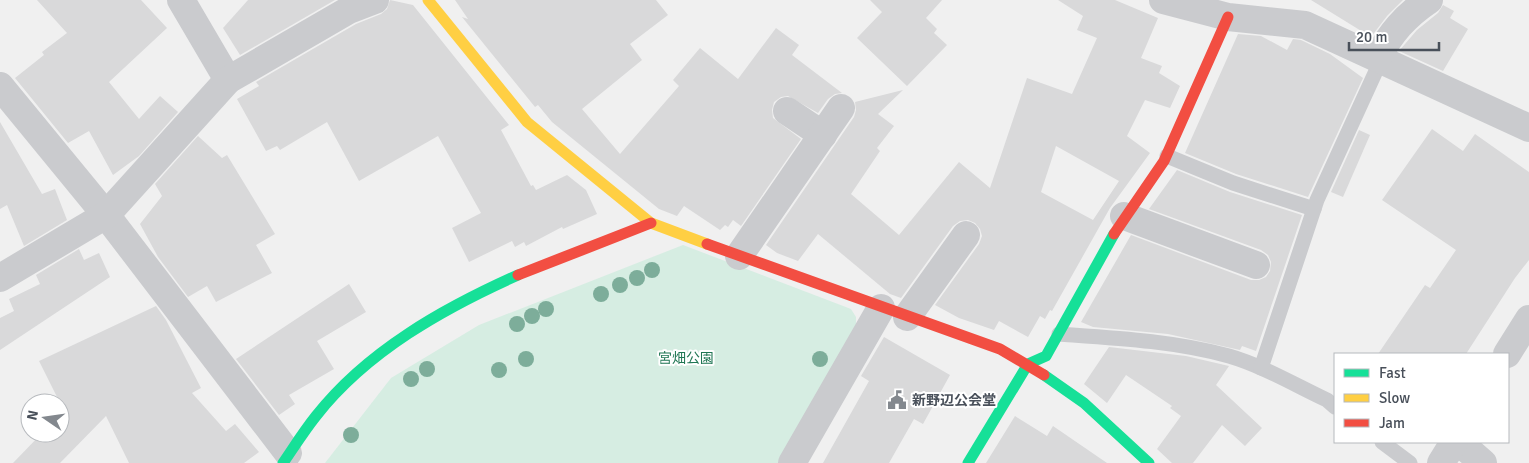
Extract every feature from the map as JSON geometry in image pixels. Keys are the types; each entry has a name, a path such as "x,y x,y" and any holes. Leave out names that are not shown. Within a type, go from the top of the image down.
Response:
{"street":[{"path":"181,0 228,80"},
{"path":"0,278 106,215 228,80 348,10 375,0"},
{"path":"428,0 527,122 651,223 881,308 1000,349 1028,364 1084,403 1149,463"},
{"path":"1163,0 1228,17 1305,25 1529,128"},
{"path":"1379,59 1392,32 1410,13 1429,0"},
{"path":"968,463 1028,364 1046,356 1124,216 1167,156 1228,17"},
{"path":"0,86 106,215 285,458 320,411 357,371 398,338 439,313 489,288 542,264 651,223"},
{"path":"738,256 841,108"},
{"path":"787,110 823,135"},
{"path":"1124,216 1256,265"},
{"path":"907,317 966,235"},
{"path":"792,463 881,308"},
{"path":"1508,353 1529,319"},
{"path":"1441,463 1453,443"},
{"path":"1460,443 1483,463"}],"lane":[{"path":"1261,368 1314,209 1379,59"},
{"path":"1167,156 1233,183 1314,209"},
{"path":"1059,334 1137,339 1230,356 1261,368 1326,400 1334,406"},
{"path":"1383,443 1410,463"}],"green space":[{"name":"宮畑公園","path":"683,245 851,309 856,317 856,325 778,463 325,463 391,378 479,325"}],"building":[{"path":"37,0 141,0 167,28 109,82 139,119 160,96 178,112 139,156 113,175 89,131 68,143 15,78 44,55 42,52 67,33"},
{"path":"248,0 335,0 240,55 223,28"},
{"path":"390,0 413,5 509,125 501,130 531,186 533,185 536,190 567,175 586,190 597,214 563,229 562,227 526,246 524,242 515,247 512,241 469,262 452,228 481,213 438,136 359,181 327,122 280,150 277,146 266,151 237,99 259,86 256,82 356,24 381,14 387,9"},
{"path":"455,0 656,0 668,15 630,44 642,60 582,109 620,154 679,86 673,80 700,48 738,79 776,28 799,45 792,55 842,93 835,94 828,99 818,113 788,96 781,97 774,102 773,118 801,139 741,226 733,220 728,227 725,225 720,230 684,206 677,216 659,209 552,122 538,105 535,107 462,17 468,19"},
{"path":"870,0 942,0 926,18 937,29 934,33 947,45 907,86 857,38 882,12"},
{"path":"1058,0 1115,0 1158,18 1141,58 1162,66 1159,73 1180,86 1170,108 1145,100 1127,136 1150,153 1110,208 1052,311 1050,310 1045,319 1040,316 1028,337 999,321 994,330 959,318 935,305 979,244 982,236 980,229 975,223 968,220 960,221 953,226 901,298 890,294 818,234 798,261 777,253 766,245 854,117 856,110 855,102 903,90 878,114 894,126 877,148 880,151 851,194 899,235 959,162 990,188 1027,78 1072,94 1097,38 1077,30 1083,16","holes":["1056,146 1119,181 1093,220 1041,192"]},
{"path":"1311,0 1403,0 1387,16 1371,37"},
{"path":"1443,5 1454,11 1450,18 1468,29 1443,71 1399,51 1417,30 1438,13"},
{"path":"1238,34 1261,36 1287,50 1293,39 1301,40 1330,54 1363,78 1308,197 1236,174 1185,153"},
{"path":"0,122 42,194 55,189 67,220 24,246 7,205 0,209"},
{"path":"1432,129 1463,151 1475,134 1529,172 1529,260 1515,278 1467,353 1379,353 1425,285 1430,288 1456,250 1382,200"},
{"path":"1359,130 1370,135 1343,197 1331,192"},
{"path":"198,136 222,158 227,155 275,234 256,245 272,273 216,302 207,286 188,297 158,257 140,224 162,196 155,184"},
{"path":"1177,170 1230,192 1302,215 1256,351 1242,346 1240,350 1168,334 1093,327 1081,322 1131,235 1251,280 1259,280 1266,277 1270,271 1271,262 1268,255 1261,250 1149,209"},
{"path":"79,249 84,260 99,253 110,277 0,350 0,318 14,311 9,299 40,284 36,275"},
{"path":"349,284 366,312 317,341 334,369 289,395 295,404 279,415 236,359"},
{"path":"156,306 166,320 201,388 192,393 226,431 235,424 259,452 244,463 129,463 106,416 60,463 13,463 32,443 70,443 70,393 55,393 39,361"},
{"name":"新野辺公会堂","path":"884,337 950,375 923,424 914,419 889,463 823,463 869,381 861,376"},
{"path":"1109,347 1186,356 1229,366 1216,385 1262,428 1245,446 1222,425 1193,463 1172,463 1157,449 1181,416 1170,408 1172,406 1126,375 1107,403 1084,384"},
{"path":"1015,416 1047,436 1053,426 1107,463 986,463"}],"traffic: fast":[{"path":"968,463 1028,364 1046,356 1114,234"},
{"path":"283,463 312,422 336,393 359,371 408,334 435,317 518,275"},
{"path":"1044,375 1084,403 1149,463"}],"traffic: slow":[{"path":"428,0 527,122 651,223 707,244"}],"traffic: jam":[{"path":"1114,234 1164,161 1228,17"},
{"path":"518,275 651,223"},
{"path":"707,244 1000,349 1044,375"}],"place":[{"name":"新野辺公会堂","path":"897,400"}]}
